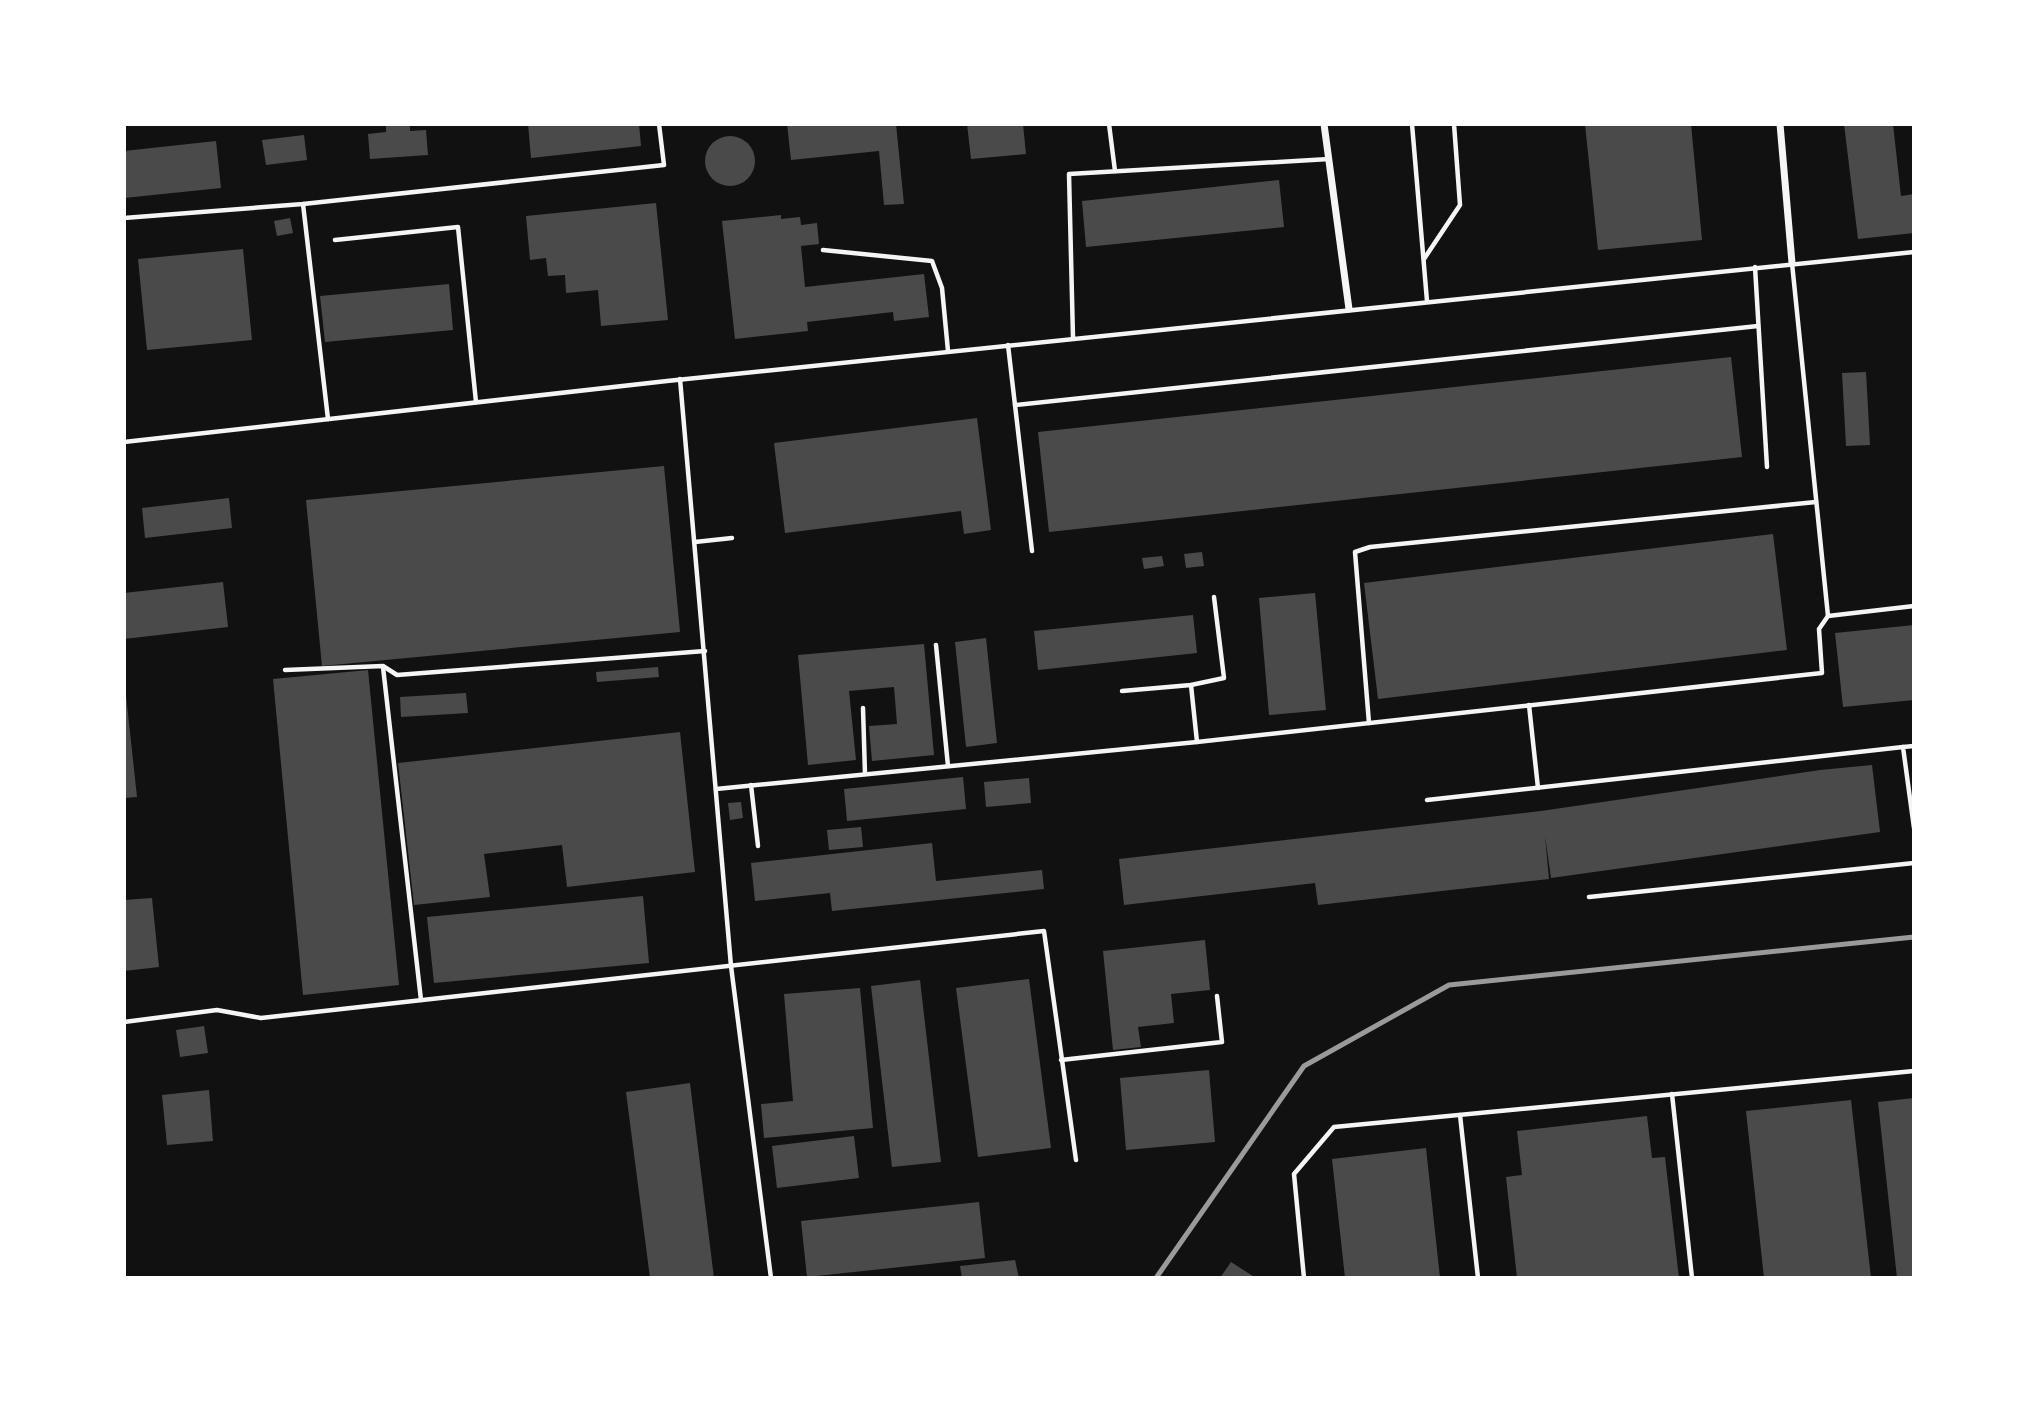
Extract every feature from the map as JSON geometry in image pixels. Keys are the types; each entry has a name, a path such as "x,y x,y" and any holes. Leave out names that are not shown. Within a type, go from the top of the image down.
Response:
{"street":[{"path":"1324,124 1349,309"},
{"path":"1780,124 1792,263"}],"lane":[{"path":"124,218 303,204 664,165 659,124"},
{"path":"1109,124 1115,171"},
{"path":"1412,124 1427,301"},
{"path":"1423,260 1460,205 1454,124"},
{"path":"1073,338 1069,174 1329,159"},
{"path":"303,204 328,419"},
{"path":"335,240 458,227 476,402"},
{"path":"823,250 932,261 942,288 948,351"},
{"path":"124,442 680,379 1914,252"},
{"path":"716,789 1197,742 1822,673 1819,629 1828,616 1792,263"},
{"path":"1755,267 1767,467"},
{"path":"1015,405 1758,326"},
{"path":"1008,345 1032,551"},
{"path":"680,379 732,966 771,1278"},
{"path":"1369,723 1355,552 1370,547 1816,502"},
{"path":"695,542 732,538"},
{"path":"1122,691 1191,685 1224,678 1214,597"},
{"path":"1828,616 1914,606"},
{"path":"936,645 948,766"},
{"path":"285,670 383,666 397,675 704,651"},
{"path":"383,666 421,1000"},
{"path":"1191,685 1197,742"},
{"path":"1529,705 1538,788"},
{"path":"863,708 865,774"},
{"path":"1427,800 1914,746"},
{"path":"1903,747 1914,828"},
{"path":"751,785 758,846"},
{"path":"1589,897 1914,863"},
{"path":"124,1022 217,1010 261,1018 1044,932 1076,1160"},
{"path":"1061,1060 1222,1042 1217,996"},
{"path":"1304,1278 1294,1174 1334,1127 1914,1071"},
{"path":"1672,1094 1692,1278"},
{"path":"1460,1115 1478,1278"}],"building":[{"path":"386,124 410,124 410,131 426,130 428,155 370,159 368,134 386,132"},
{"path":"528,124 639,124 641,146 531,158"},
{"path":"787,124 896,124 904,204 884,205 879,151 791,160"},
{"path":"967,124 1023,124 1026,154 971,159"},
{"path":"1585,124 1691,124 1702,240 1598,250"},
{"path":"1844,124 1893,124 1901,196 1914,194 1914,233 1858,239"},
{"path":"304,135 307,160 266,165 262,140"},
{"path":"730,136 747,144 755,161 747,178 730,186 713,178 705,161 713,144"},
{"path":"216,141 221,188 124,198 124,151"},
{"path":"1279,180 1284,227 1086,247 1082,201"},
{"path":"656,203 668,320 601,326 598,290 566,293 565,275 548,276 546,258 530,260 526,216"},
{"path":"781,215 781,219 800,217 801,225 817,223 819,244 801,246 805,287 924,274 929,317 894,321 893,312 807,322 808,331 735,339 722,221"},
{"path":"290,218 293,233 277,236 274,221"},
{"path":"243,249 252,340 147,350 138,259"},
{"path":"449,284 453,330 325,342 320,296"},
{"path":"1731,357 1742,457 1049,532 1038,432"},
{"path":"1866,372 1870,445 1846,446 1842,373"},
{"path":"977,418 991,530 964,534 961,511 785,533 774,443"},
{"path":"664,466 680,632 322,666 306,500"},
{"path":"229,498 232,528 145,538 142,508"},
{"path":"1773,534 1787,650 1378,699 1364,583"},
{"path":"1202,552 1204,566 1186,568 1184,554"},
{"path":"1162,556 1164,566 1144,569 1142,558"},
{"path":"223,582 228,627 124,639 124,593"},
{"path":"1315,593 1326,710 1269,715 1259,598"},
{"path":"1193,615 1197,653 1038,670 1034,631"},
{"path":"1914,625 1914,700 1843,707 1835,633"},
{"path":"986,638 997,743 966,747 955,642"},
{"path":"924,644 934,755 872,761 869,726 897,724 894,687 849,691 856,760 808,765 798,655"},
{"path":"658,667 659,677 597,682 596,672"},
{"path":"368,670 399,985 303,995 273,679"},
{"path":"466,693 468,713 401,717 400,697"},
{"path":"124,695 137,797 124,798"},
{"path":"680,732 695,872 567,887 562,845 484,854 490,897 414,905 398,763"},
{"path":"1872,765 1880,832 1551,878 1545,836 1549,879 1318,905 1315,883 1124,905 1119,859 1541,811 1820,770"},
{"path":"963,777 966,809 847,821 844,789"},
{"path":"1029,778 1031,803 986,807 984,782"},
{"path":"741,802 743,818 730,820 728,803"},
{"path":"861,827 863,847 829,850 827,830"},
{"path":"932,843 936,881 1042,870 1044,889 832,911 830,893 755,901 751,863"},
{"path":"643,896 649,963 434,983 427,917"},
{"path":"152,898 159,967 124,971 124,900"},
{"path":"1205,940 1210,990 1171,994 1174,1023 1138,1027 1141,1047 1113,1050 1103,951"},
{"path":"1029,979 1051,1148 978,1157 956,988"},
{"path":"920,980 941,1162 892,1167 871,986"},
{"path":"860,988 873,1128 764,1138 761,1104 793,1101 784,994"},
{"path":"204,1026 208,1053 180,1057 176,1030"},
{"path":"1209,1070 1215,1142 1126,1150 1120,1078"},
{"path":"690,1083 714,1278 650,1278 626,1092"},
{"path":"209,1090 213,1141 167,1145 162,1095"},
{"path":"1914,1098 1914,1278 1897,1278 1878,1102"},
{"path":"1851,1100 1871,1278 1764,1278 1746,1111"},
{"path":"1647,1116 1652,1158 1665,1157 1679,1278 1517,1278 1506,1177 1522,1175 1517,1131"},
{"path":"854,1136 859,1178 777,1188 772,1146"},
{"path":"1426,1148 1440,1278 1345,1278 1332,1159"},
{"path":"979,1202 985,1258 807,1277 801,1221"},
{"path":"1015,1260 1019,1278 962,1278 960,1266"},
{"path":"1231,1262 1256,1278 1220,1278"}],"railway":[{"path":"1156,1278 1304,1066 1449,985 1914,937"}]}
